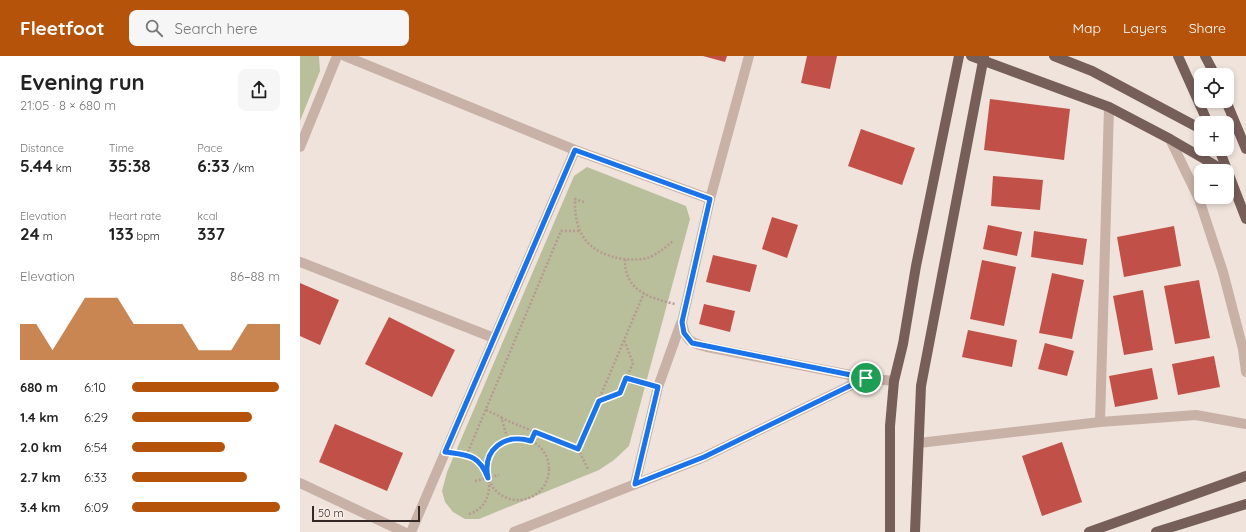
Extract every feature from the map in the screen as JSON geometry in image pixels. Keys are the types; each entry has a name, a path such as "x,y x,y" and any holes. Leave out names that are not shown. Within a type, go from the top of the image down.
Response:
{"main road":[{"path":"890,532 890,426 894,381 903,344 916,266 959,56"},
{"path":"971,56 983,58 1109,107 1170,139 1213,164"},
{"path":"1054,56 1092,71 1194,125"},
{"path":"1178,56 1205,116"},
{"path":"1205,56 1211,68"},
{"path":"915,532 920,386 983,58"},
{"path":"1230,108 1243,133 1246,149"},
{"path":"1234,189 1246,219"},
{"path":"1089,532 1246,476"},
{"path":"1156,532 1245,505"}],"street":[{"path":"300,147 337,56"},
{"path":"346,56 575,150 710,199"},
{"path":"635,484 658,387 682,322 710,199 749,56"},
{"path":"1100,422 1109,107"},
{"path":"1170,139 1199,200 1223,272 1243,349 1246,372"},
{"path":"411,532 575,150"},
{"path":"300,262 494,338"},
{"path":"682,322 684,333 692,343 866,378 894,381"},
{"path":"514,532 704,457 866,378"},
{"path":"919,443 1100,422 1196,414 1246,424"},
{"path":"300,483 404,532"}],"path":[{"path":"584,202 575,199 574,216 580,231 592,248 612,257 625,259 649,258 673,241"},
{"path":"467,454 561,231 580,231"},
{"path":"625,259 624,271 634,287 653,299 686,306"},
{"path":"578,449 644,293"},
{"path":"599,401 620,393 633,363 624,340"},
{"path":"626,378 658,387"},
{"path":"486,410 578,449 588,469"},
{"path":"501,417 508,440"},
{"path":"531,441 535,432"},
{"path":"445,452 467,454 479,461 488,478 494,489 502,496 510,500 520,500 538,493 546,480 549,466 546,456 540,447 531,441 521,438 508,440 501,443 493,450 488,460 488,478 489,493 478,511 468,514"},
{"path":"475,481 499,475"}],"green space":[{"path":"300,56 319,56 320,71 300,121"},
{"path":"587,167 686,206 690,219 629,446 614,460 599,470 479,519 465,519 453,512 445,502 442,491 447,472 574,176"}],"building":[{"path":"703,56 727,56 725,62"},
{"path":"807,56 837,56 830,89 801,83"},
{"path":"990,99 1070,109 1064,160 984,150"},
{"path":"861,129 915,148 902,185 848,166"},
{"path":"993,176 1043,180 1040,210 991,206"},
{"path":"772,217 798,225 787,258 762,249"},
{"path":"988,225 1022,232 1017,256 983,249"},
{"path":"1174,226 1181,266 1124,277 1117,237"},
{"path":"1034,231 1087,239 1083,265 1031,257"},
{"path":"713,255 757,265 750,292 706,282"},
{"path":"982,260 1016,267 1004,326 970,319"},
{"path":"1052,273 1084,280 1072,339 1039,333"},
{"path":"1199,280 1210,338 1175,344 1164,286"},
{"path":"300,283 339,300 320,345 300,336"},
{"path":"1143,290 1153,350 1124,355 1113,296"},
{"path":"704,304 735,311 730,332 699,324"},
{"path":"389,317 455,350 432,397 365,364"},
{"path":"968,330 1017,340 1012,367 962,357"},
{"path":"1045,343 1074,351 1067,376 1038,369"},
{"path":"1214,356 1220,387 1178,395 1172,364"},
{"path":"1152,368 1158,399 1115,407 1109,376"},
{"path":"335,424 403,453 387,491 319,462"},
{"path":"1062,442 1082,502 1042,516 1022,456"}],"route":[{"path":"575,150 710,199 682,322 684,333 692,343 866,378 704,457 635,484 658,387 626,378 620,393 599,401 578,449 535,432 531,441 521,438 510,438 493,450 488,460 488,478 485,469 479,461 467,454 445,452 575,150"}]}
